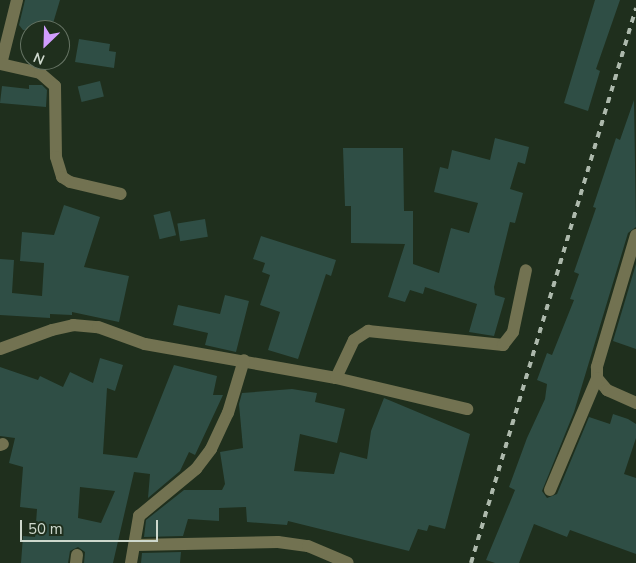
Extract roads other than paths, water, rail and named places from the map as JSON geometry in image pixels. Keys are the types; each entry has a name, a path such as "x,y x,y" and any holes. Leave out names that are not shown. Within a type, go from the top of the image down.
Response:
{"street":[{"path":"17,0 1,64 40,73 55,86 56,157 62,177 121,194"},
{"path":"550,490 597,378 597,367 636,235"},
{"path":"336,378 354,340 368,331 503,344 512,332 526,270"},
{"path":"0,349 73,326 98,327 145,344 244,360 336,378 467,409"},
{"path":"131,563 136,545 139,516 196,469 211,449 228,413 244,360"},
{"path":"597,378 607,390 636,403"},
{"path":"136,545 278,542 308,546 348,563"}],"railway":[{"path":"471,563 636,8"}]}
